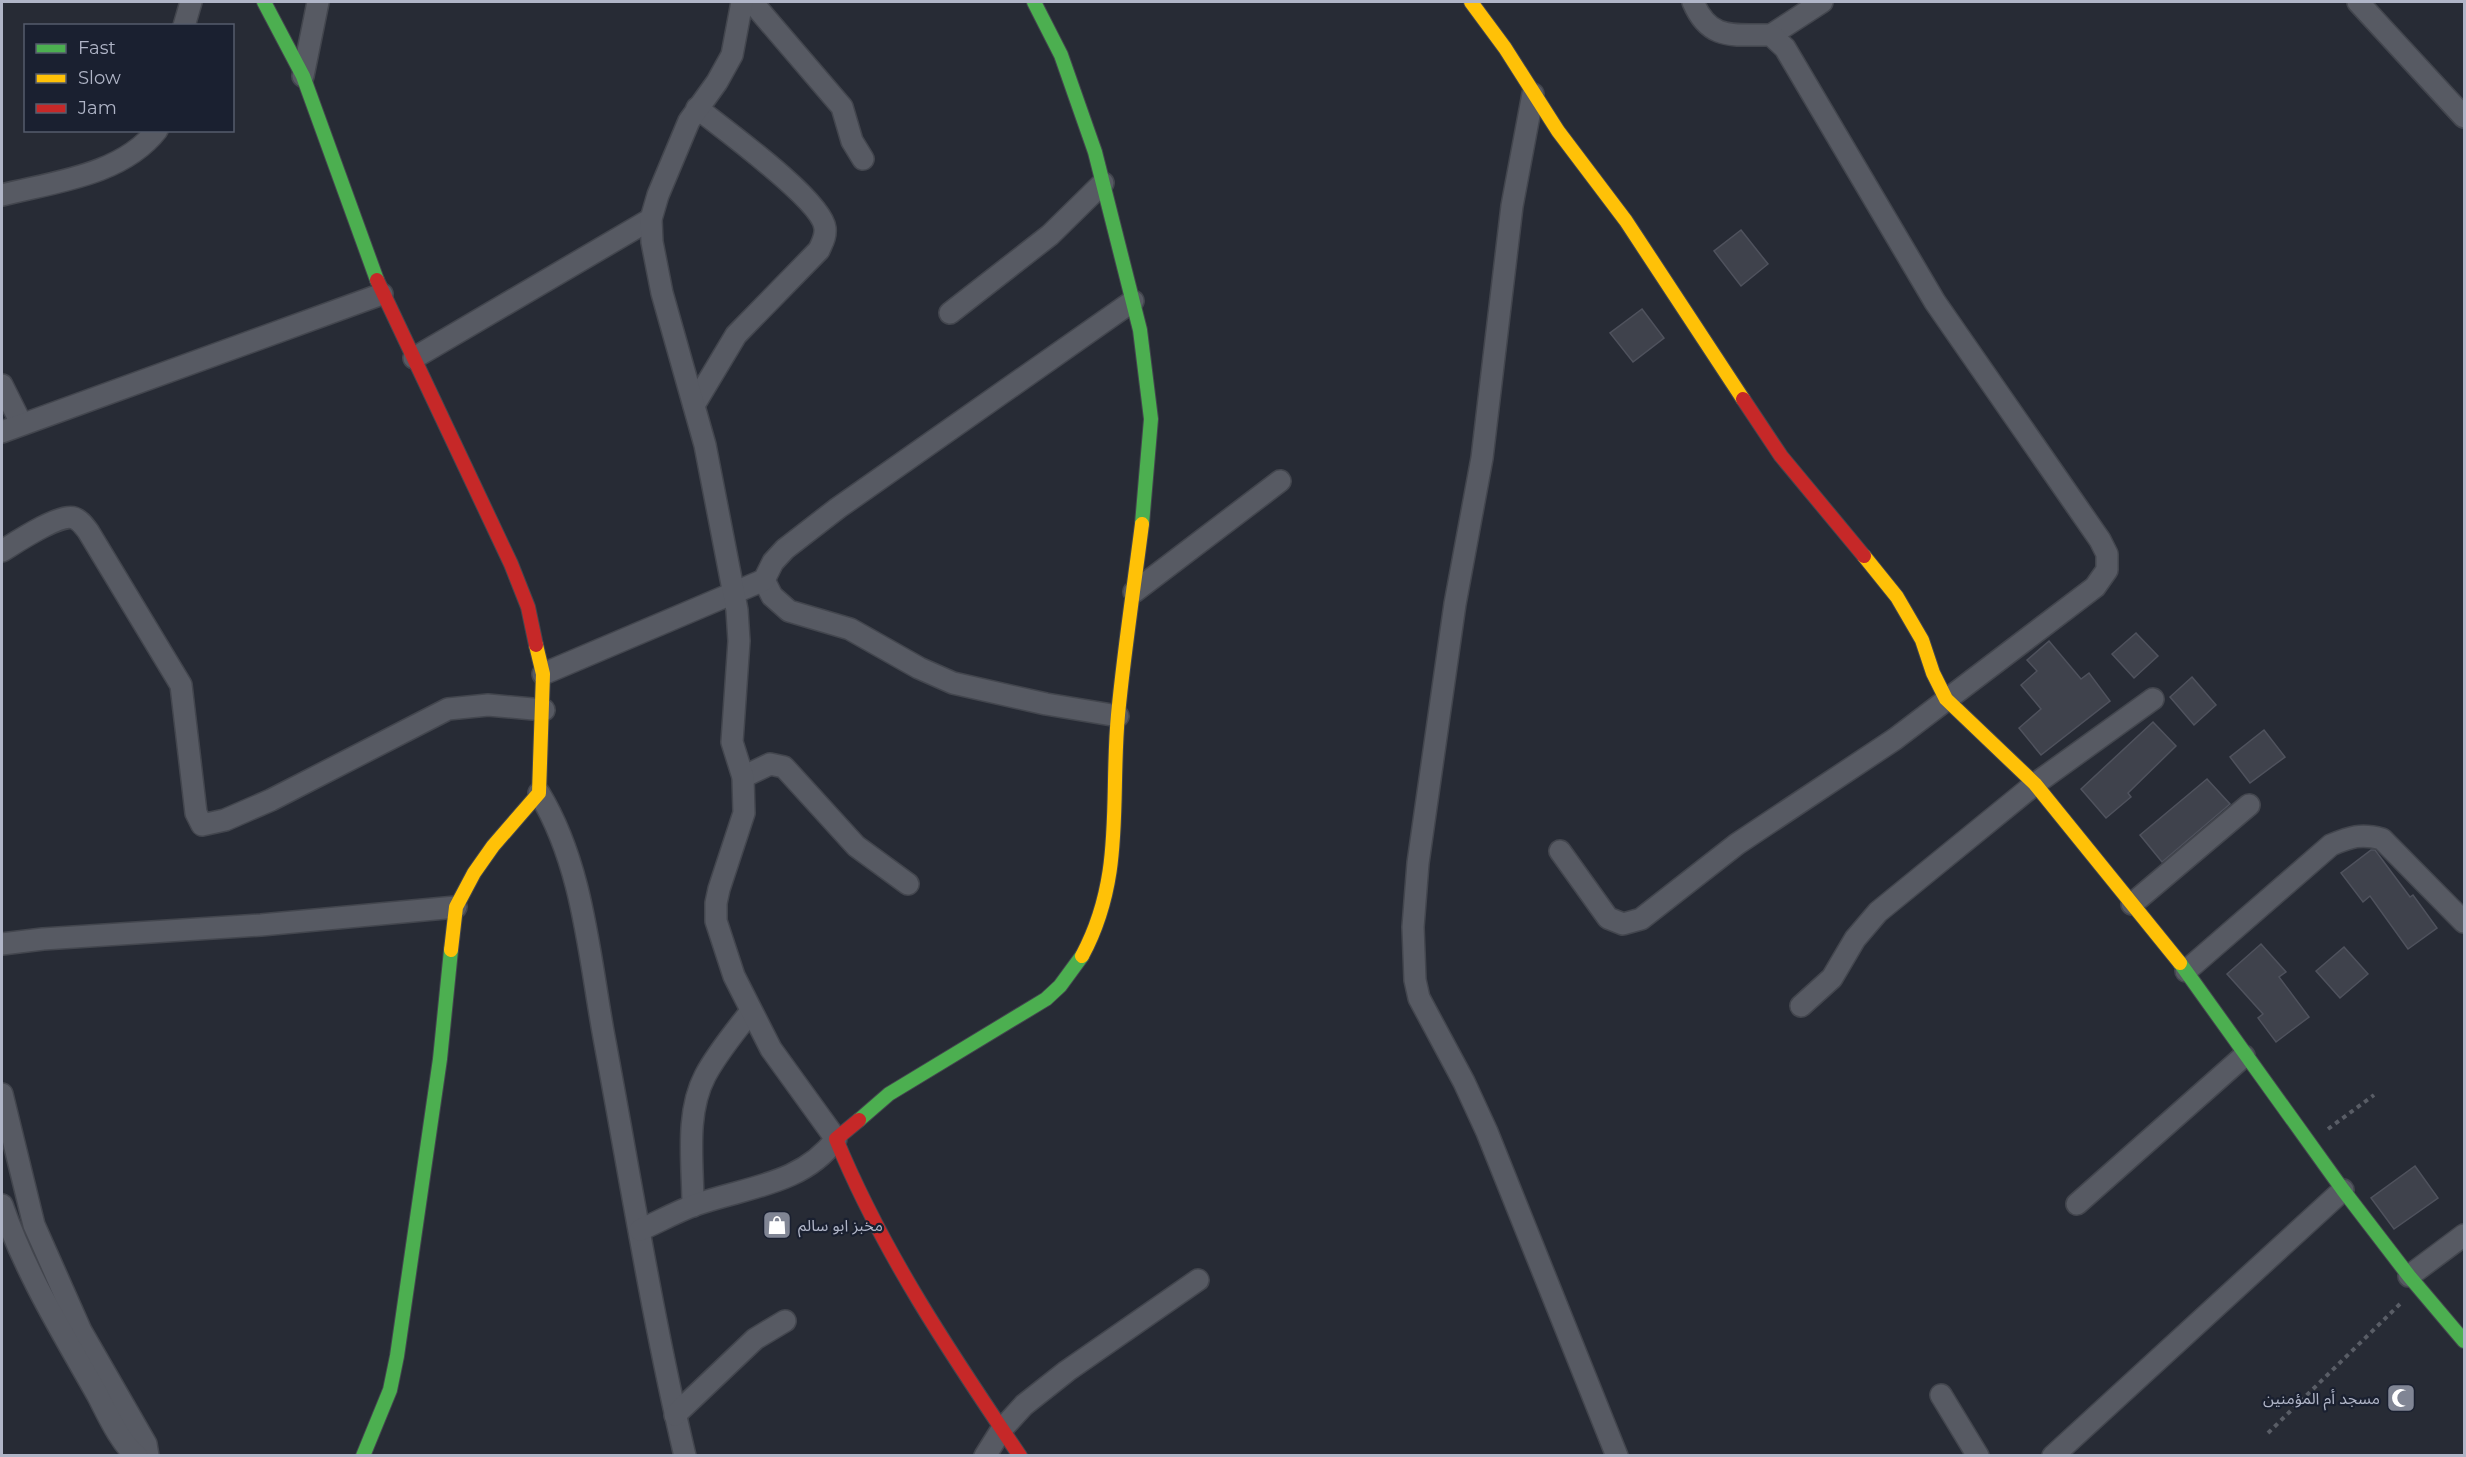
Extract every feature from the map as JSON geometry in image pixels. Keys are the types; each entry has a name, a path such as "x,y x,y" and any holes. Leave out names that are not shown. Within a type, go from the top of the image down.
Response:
{"street":[{"path":"185,24 191,2"},
{"path":"264,2 303,76 382,294 511,564 528,607 543,674 544,710 539,793 562,837 579,902 675,1415 685,1455"},
{"path":"303,76 318,2"},
{"path":"742,2 732,55 679,141 651,219 652,242 662,293 707,455 735,592 739,641 732,742 743,777 744,813 719,889 716,912 734,976 784,1071 836,1139 856,1189 894,1259 940,1337 1020,1455"},
{"path":"752,2 842,107 852,141 863,159"},
{"path":"640,1230 693,1206 767,1185 798,1172 817,1160 836,1139 889,1094 1046,999 1066,980 1082,958 1103,909 1112,868 1118,716 1134,592 1151,419 1146,361 1103,183 1074,87 1034,2"},
{"path":"1471,2 1505,48 1533,94 1626,221 1781,456 1897,597 1922,640 1933,673 1947,699 2035,784 2186,971 2308,1144 2414,1281 2464,1341"},
{"path":"1560,851 1608,918 1623,924 1641,920 1737,844 1866,759 1947,699 2095,587 2106,570 2106,554 2048,462 1935,302 1795,63 1779,40 1771,35 1718,32 1700,17 1694,2"},
{"path":"1771,35 1822,2"},
{"path":"2358,2 2464,117"},
{"path":"1533,94 1512,206 1482,458 1455,604 1418,863 1413,954 1415,980 1422,1004 1464,1082 1487,1132 1518,1214 1617,1455"},
{"path":"694,405 736,335 819,250 824,240 825,227 820,216 780,175 698,108"},
{"path":"2,195 114,164 141,148 155,132"},
{"path":"950,313 1050,235 1103,183"},
{"path":"414,358 651,219"},
{"path":"2,432 21,423 382,294"},
{"path":"543,674 764,580 773,562 785,549 846,502 1133,301"},
{"path":"2,385 21,423"},
{"path":"1134,592 1280,481"},
{"path":"2,551 58,520 68,517 81,522 88,531 169,662 180,685 196,813 202,825 225,820 271,800 448,709 488,705 544,710"},
{"path":"764,580 772,596 789,611 850,629 953,683 1046,704 1118,716"},
{"path":"1801,1006 1832,978 1870,920 2035,784 2153,699"},
{"path":"743,777 770,764 784,767 856,846 908,884"},
{"path":"363,1455 390,1390 397,1356 440,1059 456,907 474,873 493,846 539,793"},
{"path":"2132,904 2249,805"},
{"path":"2186,971 2331,845 2353,835 2367,835 2382,839 2464,922"},
{"path":"2,944 43,939 261,925 456,907"},
{"path":"693,1206 692,1135 698,1094 714,1060 751,1011"},
{"path":"2077,1204 2244,1056"},
{"path":"2,1094 34,1225 77,1323 146,1444 147,1455"},
{"path":"2053,1455 2343,1190"},
{"path":"28,1205 3,1216 8,1247 116,1428 137,1455"},
{"path":"8,1247 34,1225"},
{"path":"2414,1281 2464,1235"},
{"path":"985,1455 1002,1429 1019,1410 1050,1384 1198,1280"},
{"path":"675,1415 755,1339 786,1321"},
{"path":"1941,1395 1978,1455"}],"path":[{"path":"2308,1144 2374,1095"},
{"path":"2268,1433 2414,1281"}],"building":[{"path":"1741,230 1768,264 1741,286 1714,251"},
{"path":"1642,309 1664,338 1633,362 1610,333"},
{"path":"2136,633 2158,656 2134,678 2112,654"},
{"path":"2049,641 2081,679 2089,673 2110,701 2041,755 2019,728 2041,709 2021,685 2037,671 2027,660"},
{"path":"2192,677 2216,705 2194,725 2170,697"},
{"path":"2153,722 2176,746 2128,793 2131,797 2106,818 2081,789"},
{"path":"2264,730 2285,757 2250,783 2230,757"},
{"path":"2207,779 2230,804 2162,862 2140,835"},
{"path":"2371,850 2375,850 2410,897 2413,895 2437,928 2408,949 2370,896 2363,902 2341,873"},
{"path":"2261,944 2286,972 2279,977 2309,1017 2276,1042 2258,1018 2263,1014 2227,974"},
{"path":"2344,947 2368,974 2340,998 2316,971"},
{"path":"2415,1166 2438,1198 2394,1229 2371,1198"}],"traffic: fast":[{"path":"264,2 303,76 377,280"},
{"path":"1034,2 1061,55 1095,152 1140,330 1151,419 1142,524"},
{"path":"363,1456 390,1390 397,1356 440,1059 451,950"},
{"path":"859,1120 889,1094 1046,999 1060,986 1082,956"},
{"path":"2180,963 2343,1190 2409,1276 2464,1341"}],"traffic: slow":[{"path":"1471,2 1505,48 1558,131 1626,221 1743,399"},
{"path":"1082,956 1096,926 1105,897 1110,867 1118,715 1142,524"},
{"path":"1864,556 1897,597 1922,640 1933,673 1946,699 2035,784 2180,963"},
{"path":"451,950 456,907 474,873 493,846 539,793 543,674 536,645"}],"traffic: jam":[{"path":"377,280 511,564 528,607 536,645"},
{"path":"1743,399 1781,456 1864,556"},
{"path":"859,1120 836,1139 855,1181 897,1263 920,1302 1020,1456"}],"place":[{"name":"مخبز ابو سالم","path":"777,1225"},
{"name":"مسجد أم المؤمنين","path":"2401,1398"}]}
